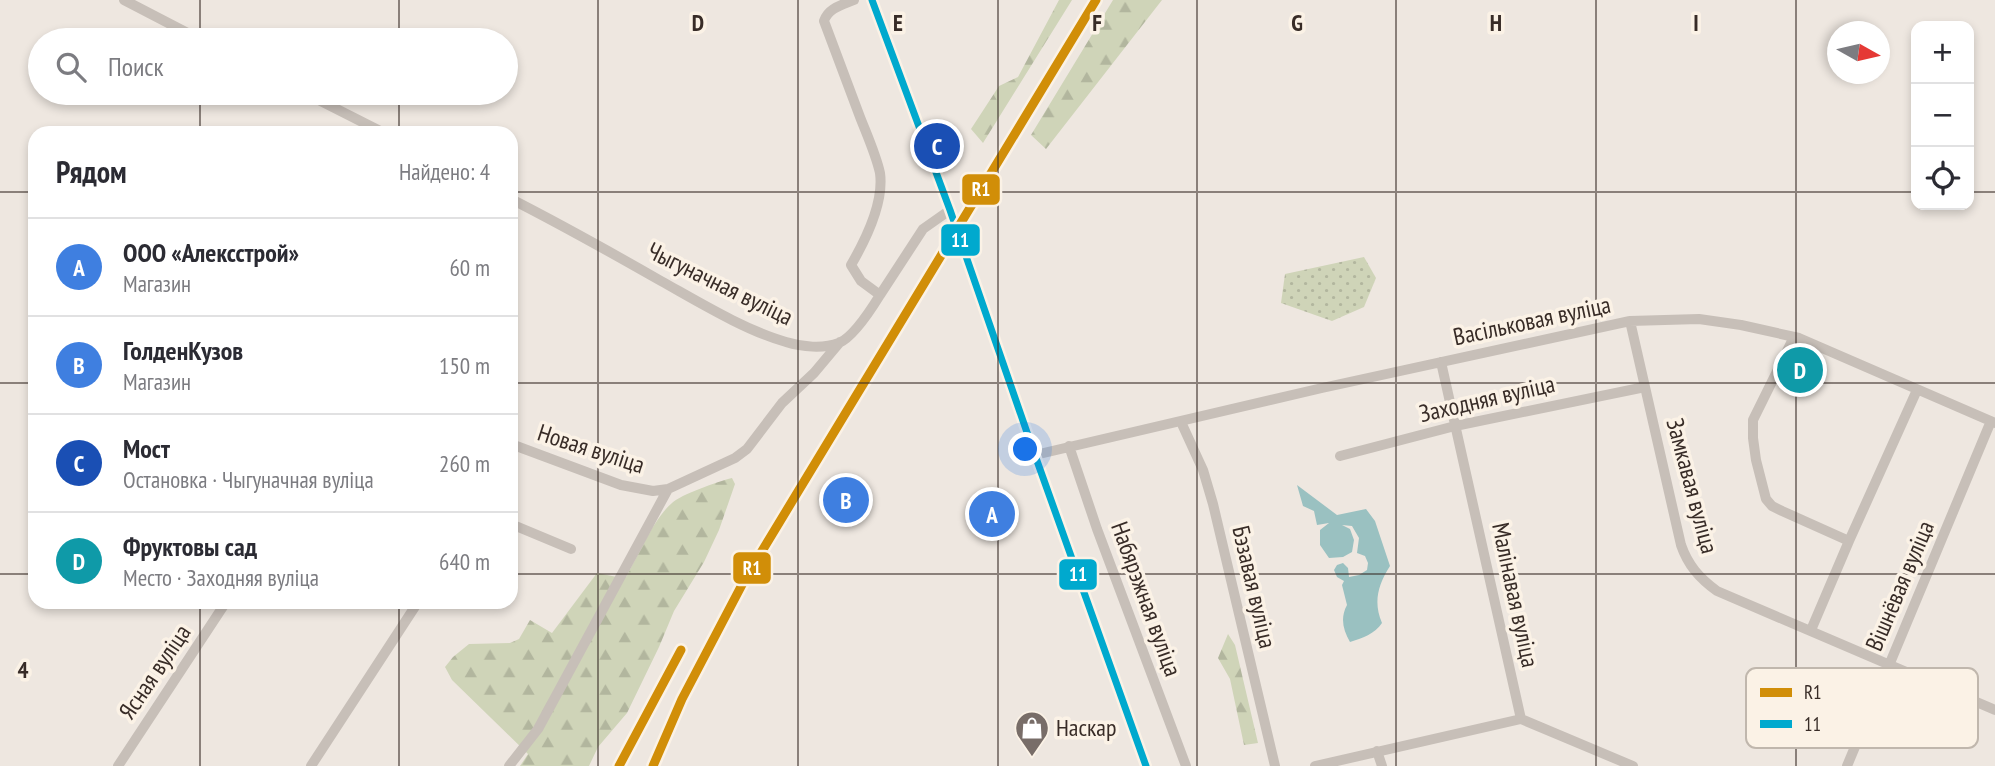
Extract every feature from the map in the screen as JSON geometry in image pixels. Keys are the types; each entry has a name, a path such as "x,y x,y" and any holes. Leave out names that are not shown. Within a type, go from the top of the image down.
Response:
{"street":[{"path":"124,0 178,28"},
{"path":"854,0 832,9 824,21 880,173 878,199 870,227 851,265 861,281 880,295"},
{"path":"872,0 950,210 1146,766"},
{"path":"329,105 370,126"},
{"name":"Чыгуначная вуліца","path":"518,203 756,331 805,346 840,342"},
{"path":"840,342 863,320 923,229 950,210"},
{"name":"Васільковая вуліца","path":"1035,455 1630,321 1699,319 1794,337 1993,422"},
{"name":"Замкавая вуліца","path":"1630,321 1681,545 1693,570 1717,591 1897,668"},
{"path":"1794,337 1753,421 1756,460 1766,499 1772,506 1849,541"},
{"name":"Новая вуліца","path":"518,446 621,485 653,491 668,489 735,458 747,449 782,403 814,373 840,342"},
{"name":"Малінавая вуліца","path":"1441,362 1521,719"},
{"name":"Заходняя вуліца","path":"1340,456 1455,426 1644,387"},
{"path":"1811,630 1917,390"},
{"name":"Бэзавая вуліца","path":"1181,422 1203,470 1213,504 1275,766"},
{"name":"Вішнёвая вуліца","path":"1889,668 1993,422"},
{"name":"Набярэжная вуліца","path":"1069,446 1097,529 1186,766"},
{"path":"509,766 538,729 668,489"},
{"path":"518,527 571,549"},
{"name":"Ясная вуліца","path":"118,766 221,609"},
{"path":"311,766 413,609"},
{"name":"Замкавая вуліца","path":"1978,703 1995,710"},
{"path":"1315,766 1521,719 1633,766"},
{"name":"Вішнёвая вуліца","path":"1847,766 1855,748"},
{"path":"1377,751 1382,766"}],"green space":[{"path":"1059,0 1072,0 983,143 971,129 999,86 1018,77"},
{"path":"1113,0 1162,0 1046,149 1031,135"},
{"path":"1364,257 1376,278 1364,307 1332,321 1281,303 1285,274"},
{"path":"732,478 735,484 719,530 704,562 674,611 627,713 598,747 589,766 520,766 528,754 452,680 445,667 469,644 510,643 519,639 530,620 552,633 597,573 626,577 653,527 672,503 691,492"},
{"path":"1228,634 1235,645 1258,743 1244,745 1230,679 1218,658"}],"water":[{"path":"1297,485 1337,515 1366,509 1375,521 1390,566 1382,580 1377,601 1382,623 1364,637 1350,642 1343,624 1347,605 1342,585 1344,581 1337,577 1334,570 1337,565 1343,563 1348,568 1349,577 1367,570 1365,556 1357,553 1359,538 1352,526 1342,525 1350,529 1354,540 1352,552 1343,557 1329,558 1320,545 1320,530 1329,523 1317,525 1314,511 1303,506"}],"transit line":[{"name":"11","path":"872,0 950,210 1146,766"},
{"name":"R1","path":"653,766 682,699 745,579 1096,0"},
{"name":"R1","path":"619,766 681,650"}],"place":[{"name":"Мост","path":"937,146"},
{"name":"Фруктовы сад","path":"1800,370"},
{"name":"ГолденКузов","path":"846,500"},
{"name":"ООО «Алексстрой»","path":"992,514"},
{"name":"Наскар","path":"1032,758"}]}
